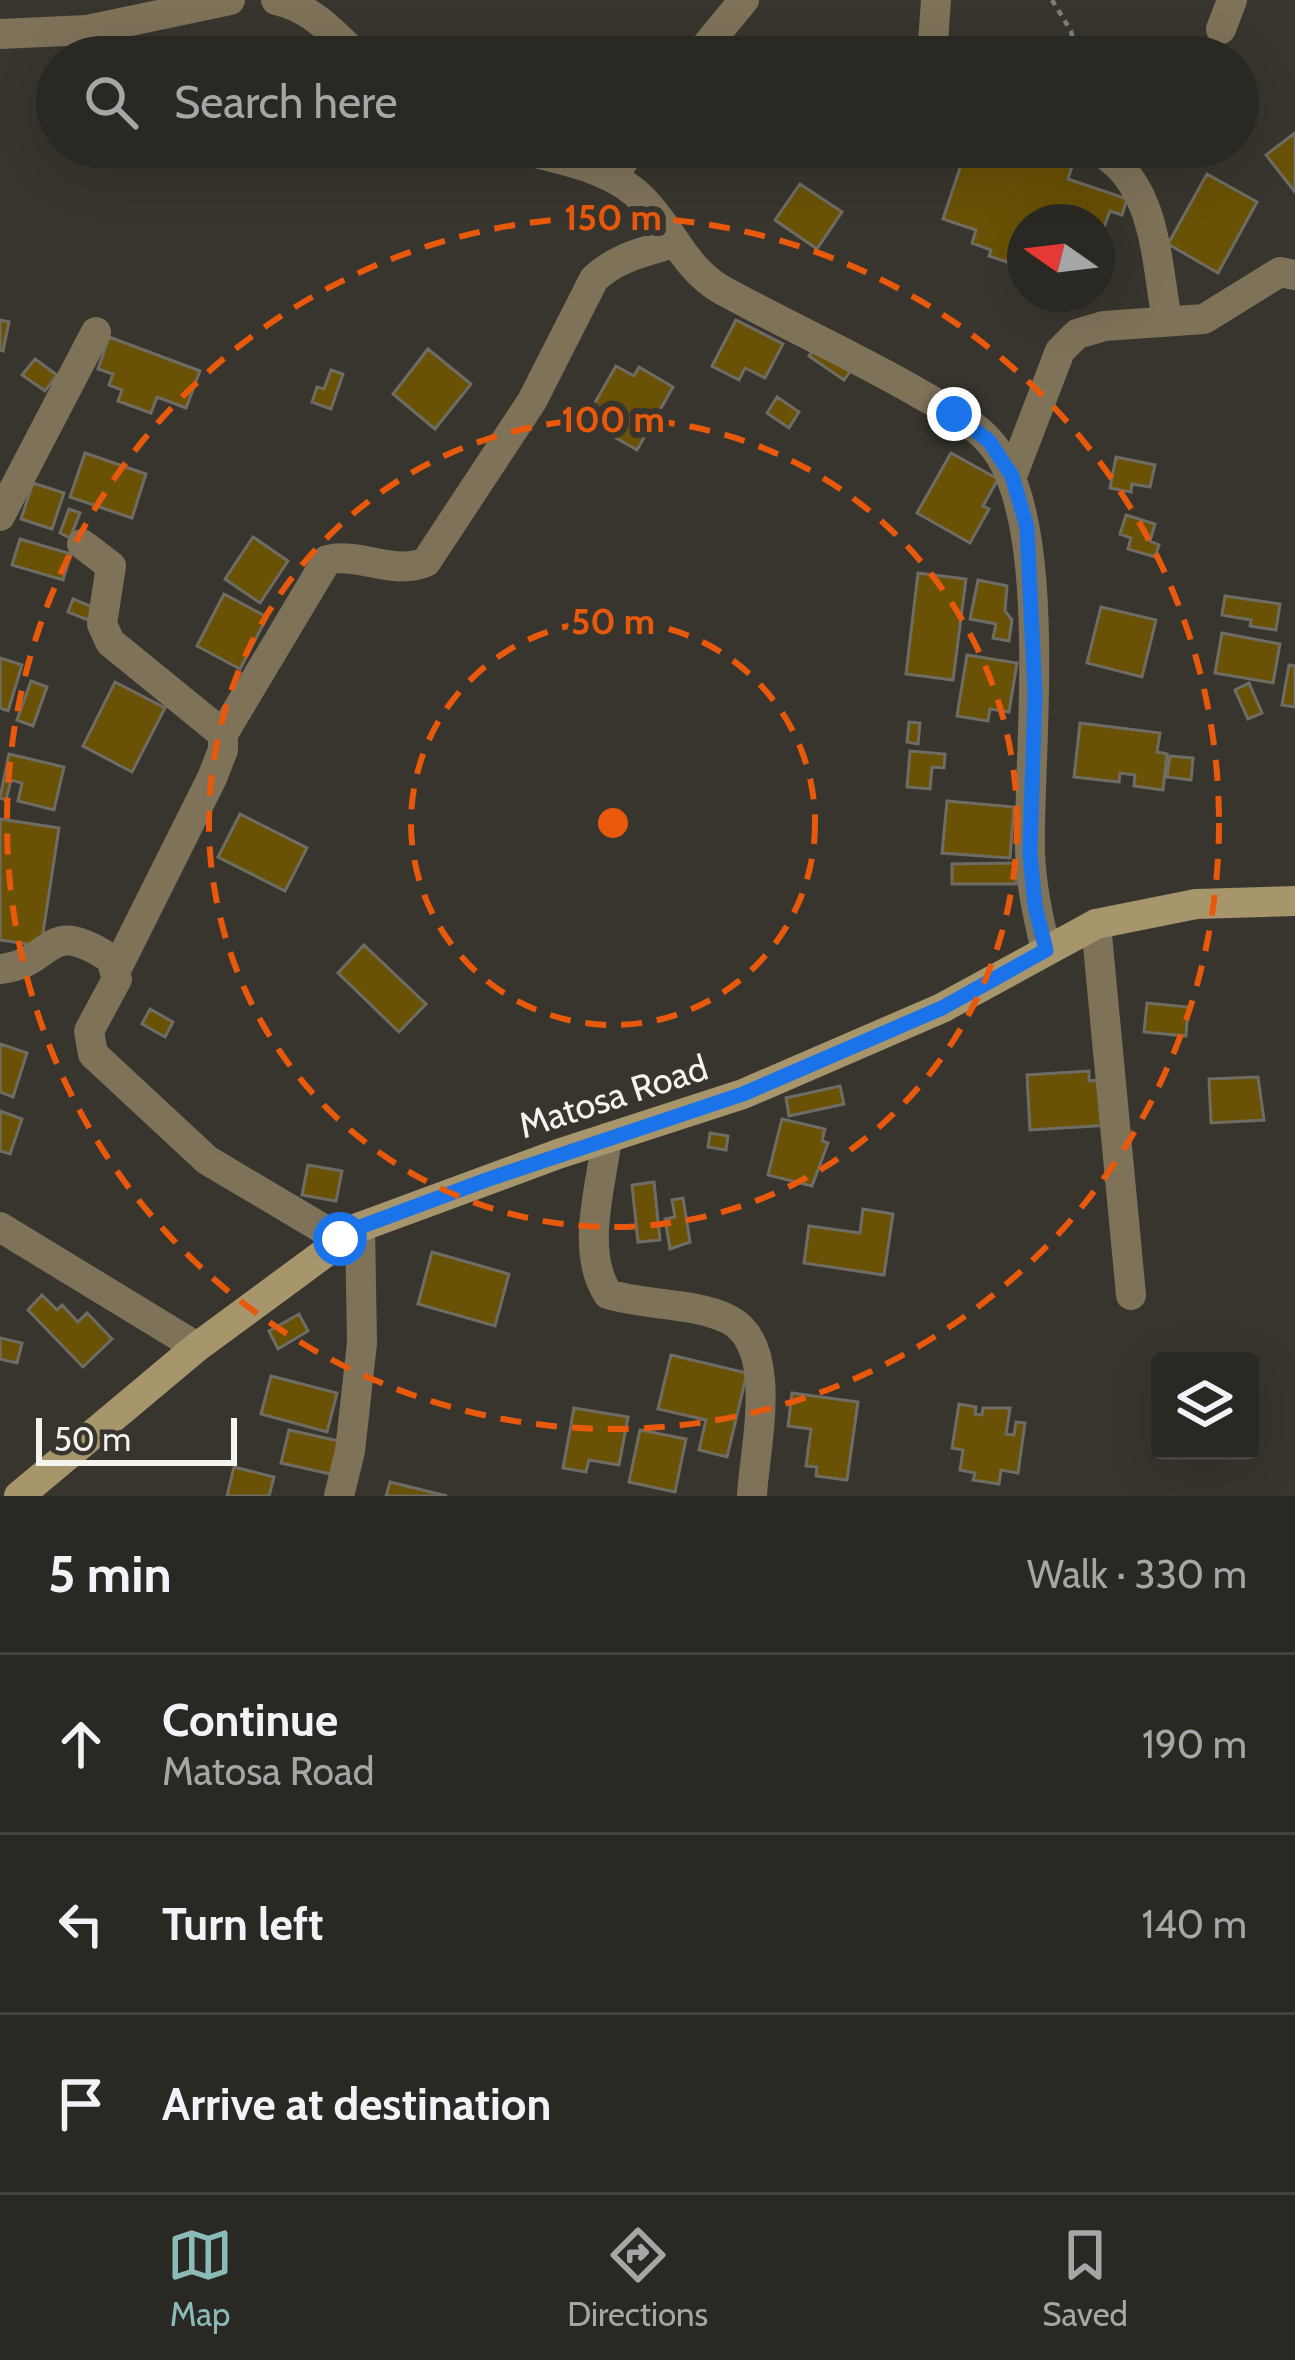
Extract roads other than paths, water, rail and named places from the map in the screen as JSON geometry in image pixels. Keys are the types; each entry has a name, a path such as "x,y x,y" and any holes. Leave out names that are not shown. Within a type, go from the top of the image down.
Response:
{"street":[{"path":"0,34 87,30 230,0"},
{"path":"276,0 307,7 337,36"},
{"path":"715,36 744,0"},
{"path":"933,36 936,0"},
{"path":"586,168 614,176 645,202 692,268 717,287 954,414 989,441 1012,476 1027,527 1035,694 1030,853 1035,906 1046,950"},
{"path":"614,176 619,168"},
{"path":"1122,168 1138,185 1167,320"},
{"path":"116,970 212,778 224,750 223,734 327,560 343,556 401,568 426,562 532,401 594,279 608,265 674,243"},
{"path":"1012,476 1060,351 1077,334 1104,326 1204,319 1280,272 1295,275"},
{"path":"0,516 95,332"},
{"path":"82,544 111,566 103,624 110,642 223,734"},
{"name":"Matosa Road","path":"19,1496 197,1347 294,1280 350,1233 607,1138 743,1094 942,1008 1096,924 1196,904 1295,901"},
{"path":"1096,924 1131,1295"},
{"path":"0,968 23,966 61,939 104,954 117,980 89,1030 93,1054 207,1160 350,1233 362,1343 350,1450 339,1496"},
{"path":"607,1138 593,1250 595,1274 608,1294 731,1320 752,1341 761,1376 761,1495"},
{"path":"0,1227 197,1347"}]}
